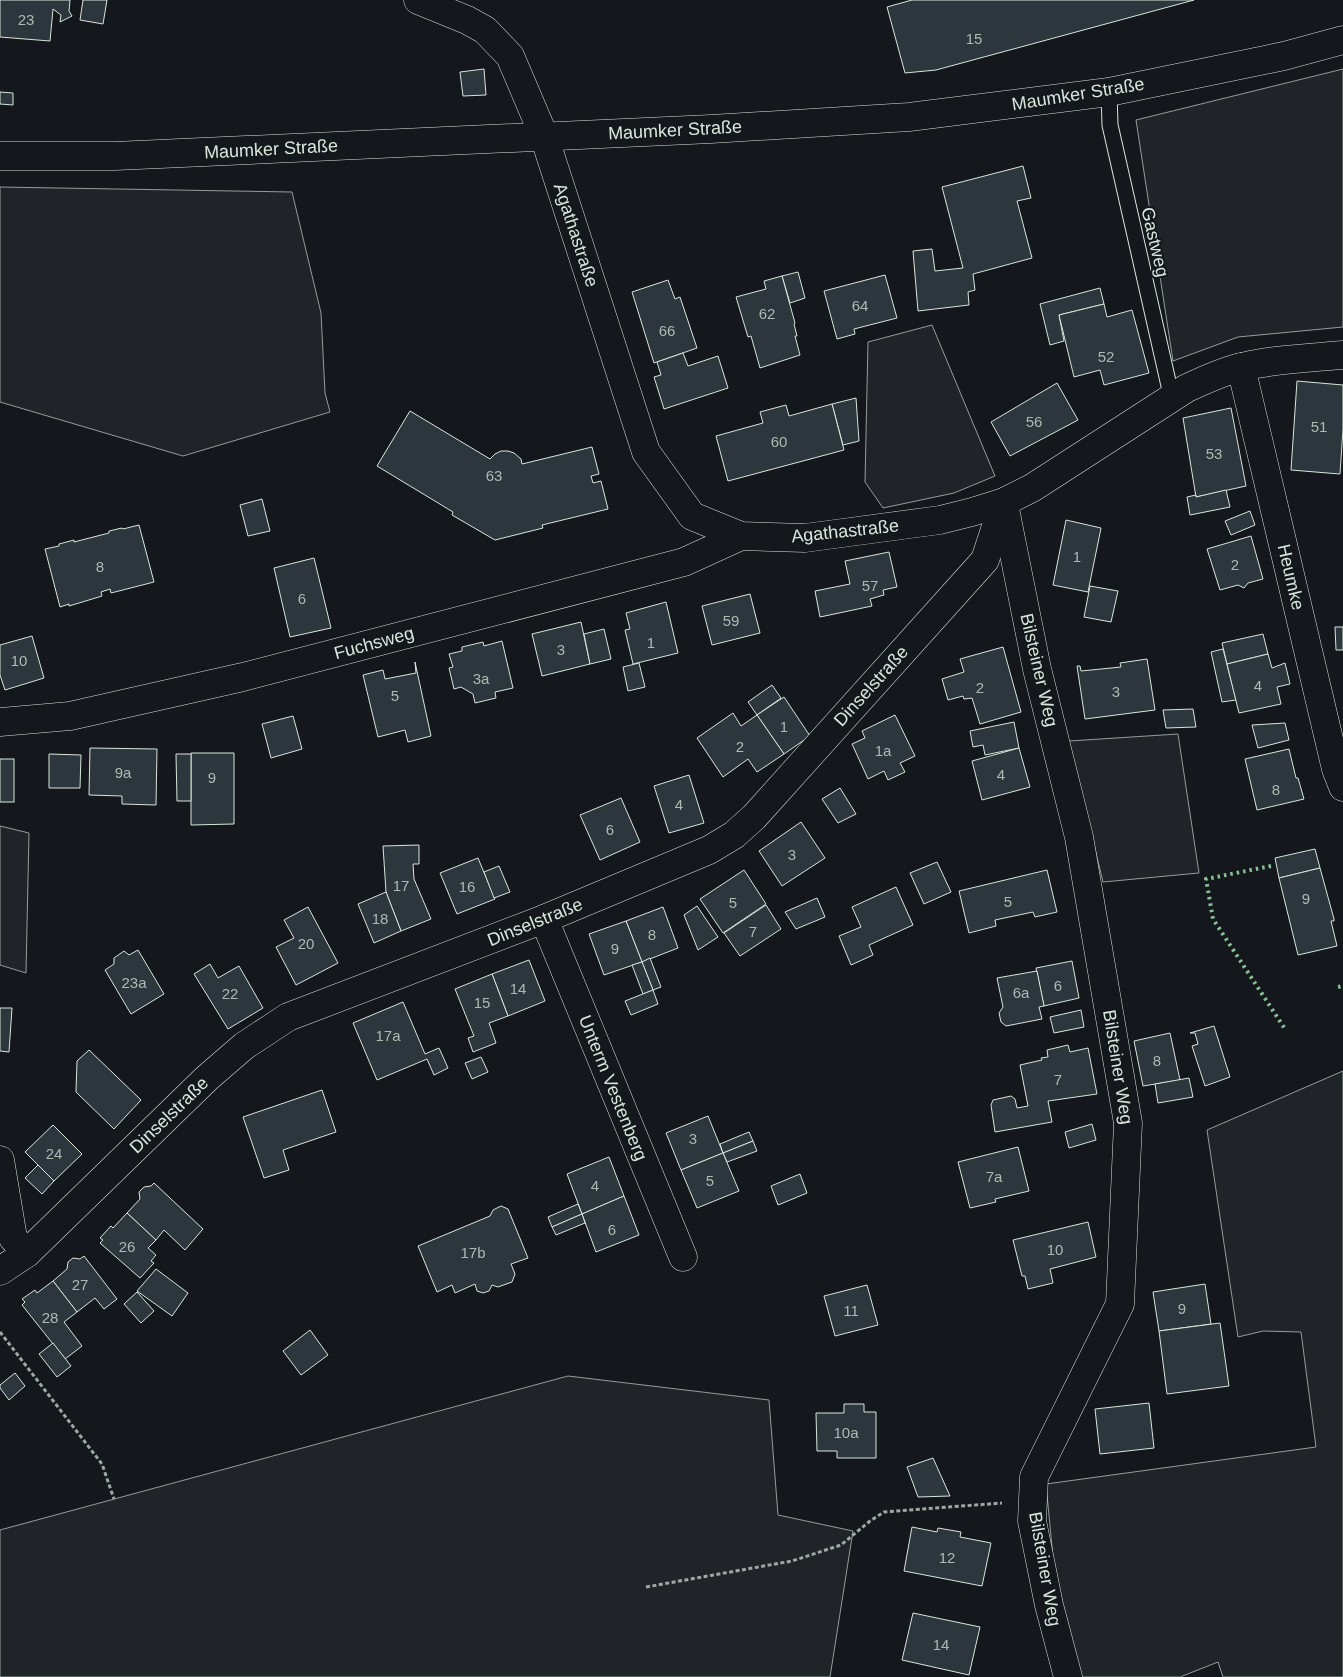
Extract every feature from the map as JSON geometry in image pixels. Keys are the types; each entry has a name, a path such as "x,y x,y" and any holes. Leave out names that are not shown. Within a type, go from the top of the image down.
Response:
{"street":[{"name":"Agathastraße","path":"418,0 467,20 484,30 510,56 544,136 646,452 692,516 741,536 805,538 940,520 972,512 1004,502 1032,488 1188,388 1203,381 1241,367 1280,360 1343,355"},
{"name":"Maumker Straße","path":"0,156 115,156 712,129 909,117 1109,92 1284,56 1343,40"},
{"name":"Heumke","path":"1241,367 1336,769 1343,787"},
{"name":"Dinselstraße","path":"0,1271 27,1253 207,1078 244,1046 288,1017 544,919 709,850 734,835 754,817 985,560 1004,502"},
{"name":"Bilsteiner Weg","path":"1004,502 1037,669 1079,837 1128,1123 1120,1304 1034,1477 1032,1521 1045,1587 1068,1677"},
{"name":"Fuchsweg","path":"0,722 70,716 243,677 684,562 741,536"},
{"name":"Unterm Vestenberg","path":"544,919 683,1257"},
{"path":"0,1160 13,1238 27,1253"}],"lane":[{"name":"Gastweg","path":"1109,92 1110,125 1172,399"}],"path":[{"path":"0,1332 102,1464 114,1499"},
{"path":"646,1587 792,1561 841,1545 884,1512 1033,1501"}],"shaded area":[{"path":"1343,69 1343,327 1238,337 1173,361 1136,120"},
{"path":"0,187 292,192 321,313 325,393 330,412 183,456 0,402"},
{"path":"932,325 995,476 954,493 883,508 865,482 868,342"},
{"path":"1178,734 1199,873 1103,882 1069,741"},
{"path":"0,826 29,833 26,973 0,965"},
{"path":"1343,1071 1343,1677 1223,1677 1218,1662 1180,1677 1079,1677 1057,1599 1046,1484 1316,1447 1301,1332 1263,1331 1238,1337 1207,1130"},
{"path":"568,1376 769,1400 778,1515 853,1531 830,1677 0,1677 0,1530"}],"building":[{"path":"0,0 70,0 69,11 72,16 60,22 61,15 53,9 50,41 0,37"},
{"path":"83,0 107,0 103,24 80,20"},
{"path":"912,0 1194,0 936,70 905,73 887,7"},
{"path":"484,69 486,95 463,96 460,72"},
{"path":"0,92 13,93 13,105 0,104"},
{"path":"1023,166 1031,198 1017,201 1032,258 973,274 975,290 968,292 969,305 918,311 913,251 932,249 935,271 963,268 942,187"},
{"path":"798,272 805,298 790,303 782,276"},
{"path":"885,275 897,318 854,329 855,334 837,339 824,291"},
{"path":"782,276 795,323 797,336 795,336 800,355 760,368 751,336 748,337 736,297 766,289 764,281"},
{"path":"668,280 675,299 680,297 697,348 654,363 632,292"},
{"path":"1100,288 1104,304 1059,315 1064,341 1050,345 1040,304"},
{"path":"1104,304 1107,317 1132,310 1149,373 1104,385 1100,370 1074,377 1059,315"},
{"path":"683,353 688,366 718,356 728,388 664,409 654,377 661,375 657,362"},
{"path":"1297,381 1343,385 1340,474 1291,470"},
{"path":"1057,383 1078,420 1010,456 991,422"},
{"path":"856,398 859,441 843,445 832,404"},
{"path":"832,404 844,450 728,481 716,436 763,423 760,412 786,405 789,416"},
{"path":"1231,408 1246,486 1196,497 1183,418"},
{"path":"410,411 490,459 501,451 508,451 521,459 522,464 592,447 599,474 591,476 593,483 601,481 608,509 542,525 543,528 495,540 452,515 453,512 377,466"},
{"path":"1226,490 1230,507 1190,515 1187,497 1196,495 1196,497"},
{"path":"262,499 270,531 248,536 240,505"},
{"path":"1250,511 1255,525 1231,535 1225,521"},
{"path":"1066,520 1101,528 1088,592 1053,585"},
{"path":"139,525 154,582 111,593 110,589 101,592 102,596 60,607 45,549 74,540 74,542 109,533 109,531"},
{"path":"1251,536 1263,579 1248,583 1244,588 1238,585 1220,590 1207,549"},
{"path":"889,552 897,587 883,590 884,595 870,599 872,606 820,617 815,591 850,584 845,561"},
{"path":"314,558 331,628 290,637 274,568"},
{"path":"1090,586 1118,591 1111,622 1084,617"},
{"path":"750,594 760,633 712,645 702,606"},
{"path":"666,602 678,653 633,664 625,630 630,629 626,613"},
{"path":"581,622 590,664 542,676 532,634"},
{"path":"1335,627 1343,627 1343,650 1336,650"},
{"path":"604,629 611,659 590,664 584,634"},
{"path":"1263,634 1268,654 1227,664 1222,643"},
{"path":"32,636 44,678 5,690 0,675 0,645"},
{"path":"502,641 513,688 495,692 496,698 475,703 473,694 461,687 454,689 449,668 453,667 449,654 462,651 462,647 483,642 484,646"},
{"path":"1003,647 1021,712 980,724 972,698 964,699 963,696 948,700 942,679 964,672 960,659"},
{"path":"1223,649 1236,700 1222,702 1211,652"},
{"path":"1268,654 1272,668 1285,663 1290,684 1277,687 1281,704 1239,713 1227,664"},
{"path":"1147,659 1155,710 1085,719 1077,666 1080,666 1081,671 1121,667 1120,663"},
{"path":"415,662 431,736 408,742 405,730 378,737 363,675 383,670 385,679 416,673"},
{"path":"639,663 645,687 628,691 623,667"},
{"path":"772,685 781,698 757,715 748,702"},
{"path":"784,697 810,736 784,754 757,715"},
{"path":"1193,709 1196,727 1166,728 1163,710"},
{"path":"733,713 741,726 757,715 784,754 757,772 748,759 723,777 697,738"},
{"path":"895,715 915,756 900,763 905,772 888,780 884,771 868,779 852,744 865,738 862,731"},
{"path":"293,716 302,749 271,758 262,724"},
{"path":"1014,722 1019,748 985,755 983,745 973,747 970,731"},
{"path":"1285,723 1289,740 1258,748 1252,725"},
{"path":"90,748 157,749 156,805 122,804 122,796 89,795"},
{"path":"1019,748 1030,787 982,800 972,761"},
{"path":"1289,749 1296,778 1298,778 1304,799 1257,810 1245,759"},
{"path":"191,753 234,753 234,824 191,825"},
{"path":"49,754 81,755 80,788 49,788"},
{"path":"176,754 191,754 191,801 177,801"},
{"path":"0,759 14,759 14,802 0,802"},
{"path":"689,775 704,823 669,833 654,786"},
{"path":"840,788 856,814 838,823 822,799"},
{"path":"621,798 640,842 600,860 580,815"},
{"path":"801,822 825,858 782,886 759,851"},
{"path":"419,845 419,864 413,864 414,879 431,919 401,931 386,892 383,846"},
{"path":"1315,849 1320,868 1279,878 1275,858"},
{"path":"478,858 495,899 457,914 440,873"},
{"path":"937,862 951,892 924,904 910,873"},
{"path":"499,866 510,892 494,898 484,872"},
{"path":"1320,868 1334,919 1334,921 1331,921 1337,946 1298,955 1279,878"},
{"path":"744,870 766,904 723,933 700,899"},
{"path":"1047,870 1057,912 1035,917 1033,912 995,920 996,926 969,933 959,891"},
{"path":"896,887 913,925 869,945 873,955 851,965 839,936 861,927 852,907"},
{"path":"386,892 401,931 374,943 358,904"},
{"path":"817,898 825,917 796,929 785,912"},
{"path":"766,905 781,929 740,956 724,933"},
{"path":"697,906 718,937 698,950 684,915"},
{"path":"308,907 338,963 296,985 276,947 294,938 284,920"},
{"path":"663,907 678,948 642,962 626,921"},
{"path":"626,921 642,962 604,975 589,934"},
{"path":"138,950 164,994 131,1014 105,970 114,964 114,958 124,951 129,955"},
{"path":"650,958 661,987 653,990 642,962"},
{"path":"529,960 545,1001 508,1016 492,974"},
{"path":"1072,961 1079,998 1044,1006 1036,968"},
{"path":"642,962 653,990 643,994 632,965"},
{"path":"210,964 218,978 239,966 263,1008 228,1029 194,974"},
{"path":"1037,971 1044,1006 1039,1007 1042,1019 1006,1026 1001,1022 999,1013 1003,1007 997,978"},
{"path":"492,974 508,1016 489,1023 496,1043 473,1052 468,1038 474,1036 455,989"},
{"path":"653,990 658,1004 631,1015 625,1001"},
{"path":"403,1002 425,1054 439,1048 448,1068 434,1075 427,1059 377,1080 353,1023"},
{"path":"0,1008 12,1008 9,1052 0,1051"},
{"path":"1081,1010 1084,1027 1054,1033 1050,1017"},
{"path":"1214,1026 1230,1077 1205,1086 1192,1046 1198,1044 1195,1033 1190,1033"},
{"path":"1170,1033 1180,1080 1143,1086 1134,1041"},
{"path":"1068,1045 1070,1052 1088,1048 1097,1094 1048,1101 1052,1122 995,1132 991,1105 993,1100 1011,1096 1015,1099 1017,1108 1028,1106 1020,1065 1042,1060 1041,1058 1048,1057 1047,1050"},
{"path":"89,1050 141,1100 114,1129 76,1092 77,1061"},
{"path":"481,1057 488,1072 472,1079 465,1063"},
{"path":"1189,1078 1193,1097 1158,1103 1155,1084"},
{"path":"322,1090 336,1132 283,1150 289,1170 264,1178 243,1117"},
{"path":"708,1116 723,1153 681,1170 666,1133"},
{"path":"1092,1124 1096,1140 1069,1148 1065,1132"},
{"path":"53,1125 82,1154 54,1181 25,1152"},
{"path":"749,1132 753,1141 723,1153 720,1144"},
{"path":"753,1141 757,1151 727,1162 723,1153"},
{"path":"1018,1147 1029,1191 995,1199 996,1202 970,1208 958,1162"},
{"path":"723,1153 739,1191 697,1208 681,1170"},
{"path":"609,1157 624,1196 582,1214 567,1174"},
{"path":"38,1165 54,1181 42,1194 25,1178"},
{"path":"800,1174 807,1193 778,1205 771,1186"},
{"path":"154,1183 203,1229 185,1250 164,1230 156,1240 127,1213 140,1199 139,1192 144,1187 151,1186"},
{"path":"624,1196 639,1235 596,1252 582,1214"},
{"path":"578,1204 582,1214 552,1227 548,1217"},
{"path":"501,1206 508,1209 528,1258 511,1264 515,1274 512,1282 498,1287 492,1285 489,1291 483,1293 477,1291 475,1284 455,1293 452,1285 437,1292 418,1246 490,1216 493,1210"},
{"path":"127,1213 156,1240 148,1248 156,1255 151,1261 154,1263 140,1278 100,1243 103,1240 100,1238"},
{"path":"582,1214 585,1223 556,1235 552,1227"},
{"path":"1088,1222 1096,1257 1050,1269 1053,1283 1028,1289 1025,1276 1022,1276 1013,1240"},
{"path":"84,1256 117,1299 104,1309 95,1298 77,1312 53,1281 67,1269 68,1262 73,1258 80,1259"},
{"path":"156,1269 188,1293 172,1316 137,1291"},
{"path":"53,1281 77,1312 64,1322 82,1346 65,1359 22,1305 25,1302 22,1299 35,1290 37,1293"},
{"path":"1205,1284 1211,1324 1159,1331 1153,1292"},
{"path":"867,1285 878,1325 835,1336 824,1296"},
{"path":"137,1292 154,1311 141,1323 124,1304"},
{"path":"1220,1323 1229,1386 1167,1394 1159,1331"},
{"path":"310,1330 328,1355 301,1375 283,1351"},
{"path":"53,1343 71,1366 57,1377 39,1354"},
{"path":"15,1373 25,1386 9,1400 0,1388 0,1385"},
{"path":"1149,1403 1154,1448 1100,1454 1095,1409"},
{"path":"844,1404 864,1404 864,1412 876,1412 876,1458 837,1458 837,1451 817,1451 816,1413 844,1413"},
{"path":"933,1458 950,1496 918,1497 907,1467"},
{"path":"912,1527 937,1532 938,1528 961,1532 960,1537 991,1543 982,1586 904,1571"},
{"path":"913,1613 980,1627 969,1675 902,1660"}],"hedge":[{"path":"1271,866 1206,879 1213,919 1285,1029"},
{"path":"1338,987 1343,986"}]}
